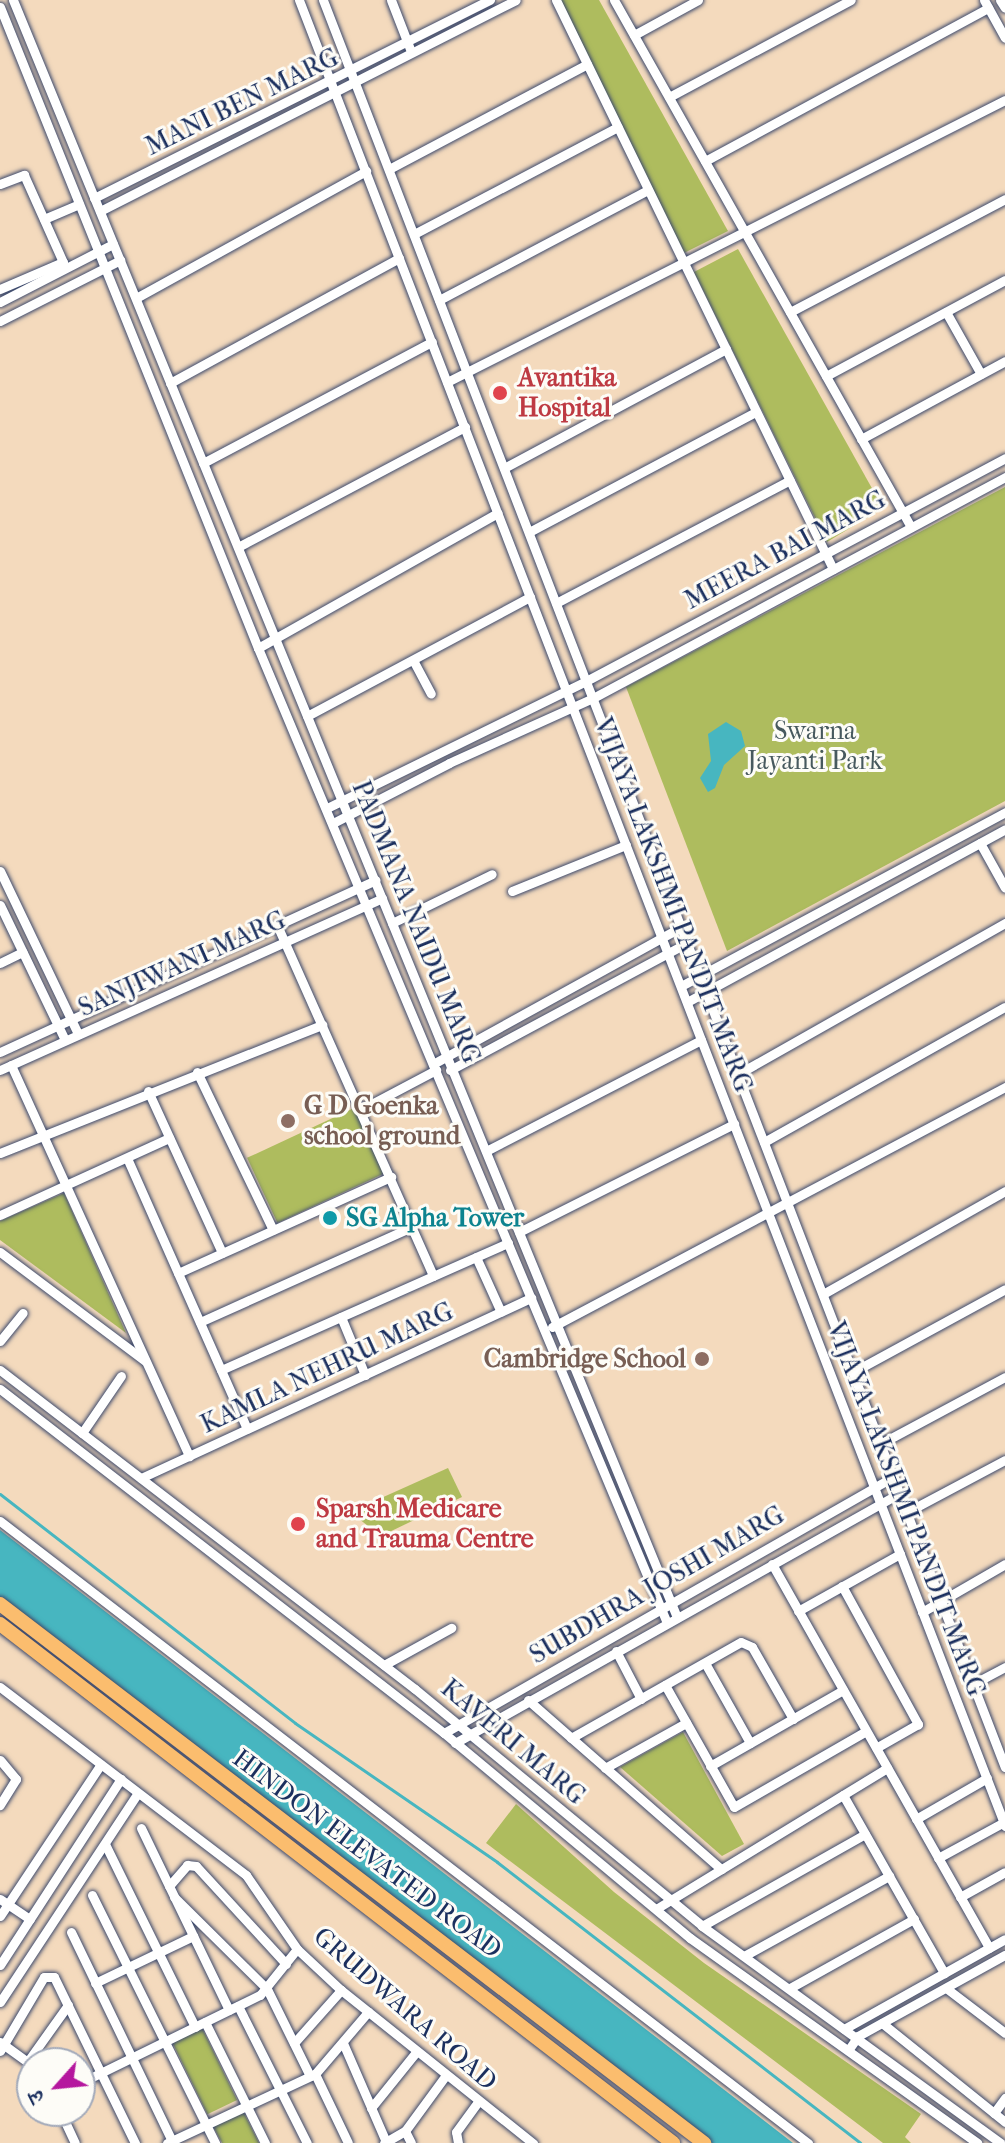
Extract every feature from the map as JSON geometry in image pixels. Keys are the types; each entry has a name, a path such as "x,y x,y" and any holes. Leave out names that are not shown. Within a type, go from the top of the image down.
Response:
{"highway":[{"name":"HINDON ELEVATED ROAD","path":"0,1604 704,2143"},
{"name":"HINDON ELEVATED ROAD","path":"0,1624 673,2143"}],"street":[{"name":"PADMANA NAIDU MARG","path":"13,0 677,1617"},
{"name":"VIJAYA LAKSHMI PANDIT MARG","path":"299,0 1004,1824"},
{"name":"VIJAYA LAKSHMI PANDIT MARG","path":"323,0 973,1684 1002,1749 1005,1767"},
{"path":"391,0 412,57"},
{"name":"MANI BEN MARG","path":"352,78 490,0"},
{"name":"MANI BEN MARG","path":"94,198 332,86 412,57 516,0"},
{"path":"556,0 833,569"},
{"path":"614,0 911,527"},
{"path":"634,35 698,0"},
{"path":"669,97 851,0"},
{"path":"1000,0 1005,8"},
{"path":"705,161 986,4 1005,38"},
{"name":"PADMANA NAIDU MARG","path":"0,7 258,648 667,1623"},
{"path":"389,169 587,64"},
{"path":"100,211 332,86"},
{"path":"447,382 1005,100"},
{"path":"414,234 618,127"},
{"path":"136,298 366,171"},
{"path":"0,184 24,175 63,262 0,289"},
{"path":"439,300 648,190"},
{"path":"790,312 1005,199"},
{"path":"44,219 79,204"},
{"path":"0,302 113,244"},
{"path":"170,383 399,258"},
{"path":"0,321 120,260"},
{"path":"826,376 1005,280"},
{"path":"946,312 981,374"},
{"path":"203,463 432,342"},
{"path":"504,468 726,349"},
{"path":"861,439 1005,361"},
{"path":"529,532 756,412"},
{"path":"238,547 465,427"},
{"name":"MEERA BAI MARG","path":"327,808 586,681 1005,458"},
{"name":"MEERA BAI MARG","path":"333,823 571,704 593,698 1005,477"},
{"path":"556,603 790,480"},
{"path":"258,648 498,513"},
{"path":"307,716 530,597"},
{"path":"413,660 431,694"},
{"path":"681,986 1001,814 1005,828 980,843 687,1002"},
{"path":"980,843 1005,888"},
{"path":"512,891 626,845"},
{"path":"0,871 78,1034"},
{"path":"392,923 492,874"},
{"name":"SANJIWANI MARG","path":"0,1052 375,880"},
{"name":"SANJIWANI MARG","path":"0,1070 382,898"},
{"path":"0,905 65,1040"},
{"path":"738,1074 1005,923"},
{"path":"277,925 362,1109 433,1276"},
{"path":"362,1109 436,1070 448,1056 681,927"},
{"path":"436,1070 453,1069 687,943"},
{"path":"0,963 23,952"},
{"path":"764,1142 1005,1007"},
{"path":"0,1153 148,1091 322,1025"},
{"path":"486,1151 701,1040"},
{"path":"11,1065 189,1456"},
{"path":"197,1072 273,1230"},
{"path":"545,1330 788,1205 1005,1087"},
{"path":"148,1091 222,1253"},
{"path":"519,1232 734,1124"},
{"path":"0,1215 169,1138"},
{"path":"127,1158 247,1429"},
{"path":"178,1273 391,1177"},
{"path":"823,1294 1005,1191"},
{"path":"200,1322 411,1227"},
{"path":"221,1370 508,1243"},
{"path":"0,1252 148,1363"},
{"path":"476,1257 501,1312"},
{"path":"853,1372 1005,1289"},
{"name":"KAMLA NEHRU MARG","path":"141,1478 531,1298"},
{"path":"0,1341 23,1313"},
{"path":"341,1317 365,1375"},
{"name":"KAVERI MARG","path":"0,1370 384,1665 702,1926 858,2036 1001,2143"},
{"path":"82,1433 121,1376"},
{"path":"880,1444 1005,1377"},
{"name":"KAVERI MARG","path":"0,1389 444,1733 656,1909 977,2143"},
{"path":"907,1512 1005,1460"},
{"name":"SUBDHRA JOSHI MARG","path":"444,1733 893,1477"},
{"name":"SUBDHRA JOSHI MARG","path":"455,1743 900,1493"},
{"path":"0,1521 808,2143"},
{"path":"798,1611 900,1554"},
{"path":"772,1564 989,1948"},
{"path":"922,1612 1005,1564"},
{"path":"842,1586 917,1719 914,1729 876,1748"},
{"path":"384,1665 451,1628"},
{"path":"571,1738 741,1642 750,1644 793,1719"},
{"path":"616,1651 641,1699"},
{"path":"705,1663 750,1743"},
{"path":"973,1684 1005,1667"},
{"path":"665,1685 734,1807 866,1731"},
{"name":"GRUDWARA ROAD","path":"0,1687 246,1875 297,1949 341,1990 533,2143"},
{"path":"710,1766 843,1690"},
{"path":"528,1700 721,1869"},
{"path":"605,1768 686,1723"},
{"path":"0,1760 16,1779 0,1804"},
{"path":"0,1916 4,1902 101,1764"},
{"path":"656,1909 887,1768"},
{"path":"916,1819 987,1778"},
{"path":"0,1965 121,1779"},
{"path":"0,2002 138,1793"},
{"path":"843,1795 944,1973"},
{"path":"938,1858 1004,1824"},
{"path":"141,1828 193,1936 307,2143"},
{"path":"702,1926 865,1834"},
{"path":"105,1844 195,2027"},
{"path":"169,1886 187,1865 196,1866 286,1964"},
{"path":"960,1897 1005,1872"},
{"path":"744,1956 889,1876"},
{"path":"92,1895 215,2143"},
{"path":"174,1897 267,1989 348,2143"},
{"path":"4,1902 30,1919"},
{"path":"790,1988 914,1919"},
{"path":"71,1932 170,2142 312,2075 368,2012"},
{"path":"95,1983 193,1936"},
{"path":"837,2040 845,2028 1005,1939"},
{"path":"96,2075 267,1989 297,1949"},
{"path":"849,2049 858,2036 1005,1955"},
{"path":"1,2046 47,1975 54,1977 135,2143"},
{"path":"946,1988 1005,2033"},
{"path":"294,2043 341,1990"},
{"path":"40,2047 68,2005"},
{"path":"205,2022 265,2143"},
{"path":"882,2023 1005,2122"},
{"path":"343,2043 385,2142 405,2131 446,2075"},
{"path":"371,2108 417,2051"},
{"path":"994,2113 1005,2098"},
{"path":"458,2143 456,2132 478,2102"},
{"path":"405,2131 411,2143"},
{"path":"512,2143 520,2133"}],"green space":[{"path":"559,0 599,0 728,231 684,253"},
{"path":"738,249 883,508 827,542 694,272"},
{"name":"Swarna Jayanti Park","path":"1005,487 1005,801 727,951 626,687"},
{"path":"354,1108 384,1173 277,1223 247,1158"},
{"path":"64,1193 126,1333 0,1240 0,1221"},
{"path":"448,1468 462,1497 381,1536 350,1512"},
{"path":"683,1732 744,1844 722,1856 620,1767"},
{"path":"516,1804 614,1892 704,1963 921,2114 905,2137 911,2143 883,2143 486,1843"},
{"path":"202,2028 237,2100 207,2114 172,2042"},
{"path":"242,2109 259,2143 222,2143 212,2124"}],"water":[{"path":"726,722 741,731 745,746 724,765 715,788 708,792 700,778 711,761 708,734"},
{"path":"0,1530 793,2143 696,2143 0,1603"}],"waterway":[{"path":"0,1494 295,1723 497,1862 860,2143"}],"place":[{"name":"Avantika Hospital","path":"500,393"},
{"name":"G D Goenka school ground","path":"288,1121"},
{"name":"SG Alpha Tower","path":"330,1218"},
{"name":"Cambridge School","path":"702,1359"},
{"name":"Sparsh Medicare and Trauma Centre","path":"298,1524"}]}
